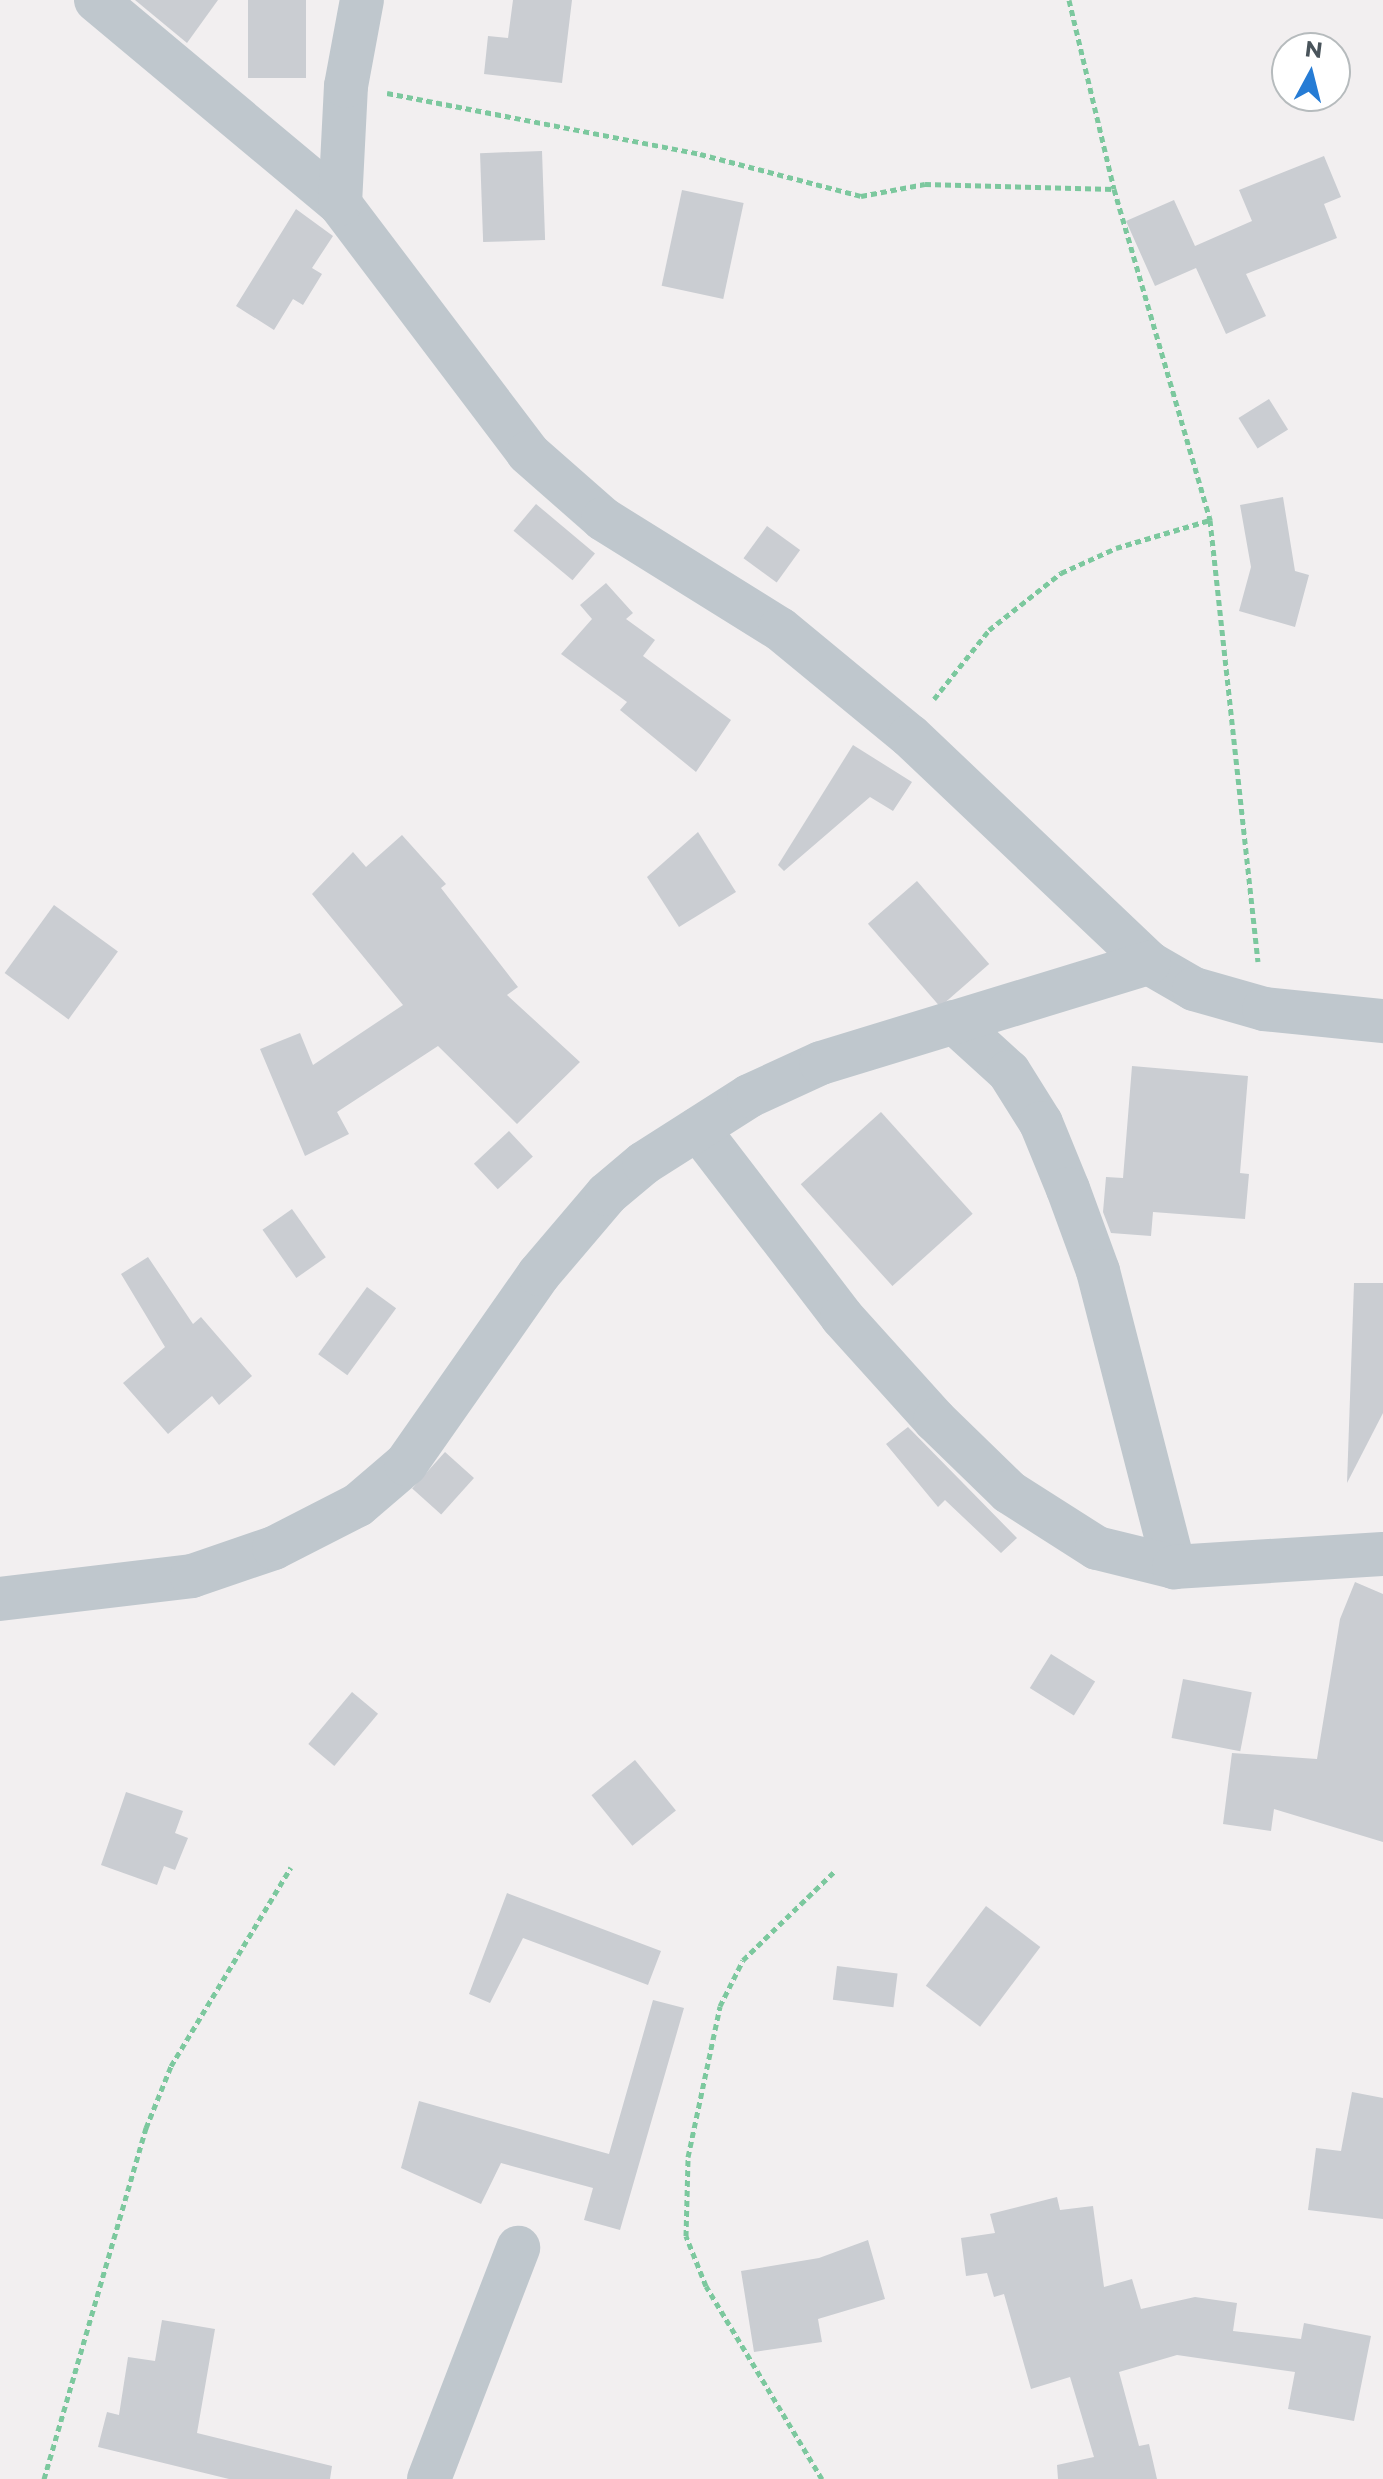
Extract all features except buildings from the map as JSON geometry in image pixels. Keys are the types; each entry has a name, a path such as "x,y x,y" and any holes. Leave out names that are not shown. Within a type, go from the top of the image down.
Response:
{"street":[{"path":"96,0 340,204 528,453 603,519 780,629 910,736 1149,963 1194,989 1264,1009 1383,1021"},
{"path":"340,204 346,86 362,0"},
{"path":"0,1599 192,1576 274,1548 358,1505 406,1464 539,1274 607,1194 698,1129 821,1063 1149,963"},
{"path":"954,1022 1009,1072 1041,1123 1068,1189 1098,1271 1174,1567"},
{"path":"698,1129 842,1317 1009,1492 1097,1548 1174,1567 1383,1554"},
{"path":"429,2479 518,2248"}],"path":[{"path":"1069,0 1114,189 1210,520 1264,1009"},
{"path":"346,86 700,154 861,196 925,184 1114,189"},
{"path":"910,736 965,657 1026,597 1116,548 1210,520"},
{"path":"44,2479 146,2128 171,2066 291,1867"},
{"path":"822,2479 706,2286 686,2236 688,2157 720,2006 743,1960 836,1870"}]}
